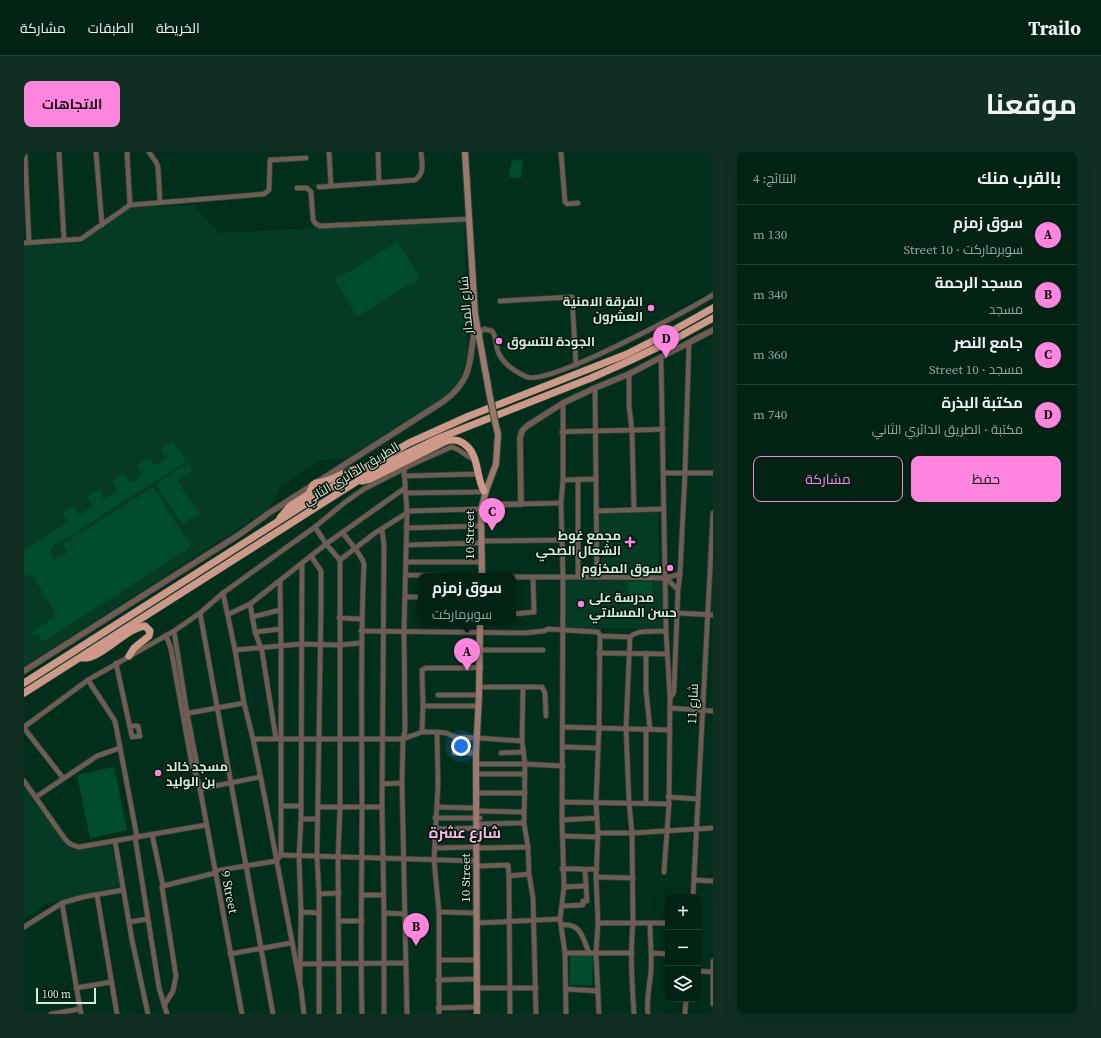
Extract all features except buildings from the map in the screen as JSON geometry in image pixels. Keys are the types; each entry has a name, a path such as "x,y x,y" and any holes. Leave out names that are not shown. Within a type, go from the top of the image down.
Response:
{"highway":[{"name":"الطريق الدائري الثاني","path":"24,683 278,522 409,442 442,427 627,354 713,308"},
{"name":"الطريق الدائري الثاني","path":"24,693 382,466 439,438 591,378 677,338 713,318"},
{"path":"351,485 370,479 440,444 452,440 458,440 470,448 475,460 483,492"},
{"path":"278,522 290,506 309,494 314,484 329,481 349,470 363,469"},
{"path":"77,659 91,657 126,635 145,626 150,631 149,636 134,648 129,656"}],"main road":[{"name":"شارع المدار","path":"466,152 476,323 498,434 498,454"},
{"name":"10 Street","path":"481,573 479,526 480,507 483,492 498,454"},
{"name":"10 Street","path":"481,573 480,507 496,464 498,454"},
{"name":"10 Street","path":"477,1014 480,866 478,848 476,753 482,687 481,625"},
{"name":"10 Street","path":"478,819 479,793 477,738 482,650 481,632"},
{"name":"10 Street","path":"478,848 475,861 481,1014"}],"street":[{"path":"25,152 26,242 81,238 130,205 264,194 269,190 270,160 306,158"},
{"path":"59,152 64,240"},
{"path":"96,152 102,225"},
{"path":"127,152 130,205"},
{"path":"149,152 158,167 160,202"},
{"path":"329,152 331,186"},
{"path":"378,152 379,182"},
{"path":"319,187 415,180 422,172 421,152"},
{"path":"561,152 565,202 567,204 578,204"},
{"path":"297,188 307,188 311,192 313,220 320,226 470,219"},
{"path":"478,334 484,329 492,331 495,335 498,350 504,360 516,371 529,377 537,378 576,365 688,310 713,296"},
{"path":"500,301 572,297 576,365"},
{"path":"24,671 240,534 269,513 453,394 468,373 476,323"},
{"path":"521,504 520,438 522,431 526,426 562,403 629,374 713,330"},
{"path":"670,698 674,690 685,472 689,343"},
{"path":"661,357 666,631 670,698 669,804 664,872"},
{"path":"629,374 634,510"},
{"path":"595,388 597,577"},
{"path":"562,403 562,868 564,887 560,919 565,953 566,1014"},
{"path":"562,432 663,429"},
{"path":"63,778 24,728 88,680 166,635 200,613 224,593 315,527 364,489 429,456 453,447 475,460"},
{"path":"404,468 407,513 404,631 405,731 402,739 402,782 407,1014"},
{"path":"664,473 713,473"},
{"path":"404,476 478,474"},
{"path":"578,479 578,577"},
{"path":"563,480 596,479"},
{"path":"229,614 250,604 326,544 405,490 483,492"},
{"path":"340,560 375,533 410,511 521,504 561,504"},
{"path":"596,511 664,509"},
{"name":"شارع 11","path":"694,894 702,710 710,614 713,513"},
{"path":"406,528 479,526"},
{"path":"315,527 326,544 340,560 340,807 338,857 340,1014"},
{"path":"382,530 384,545 382,784 384,1014"},
{"path":"343,533 364,562 361,631 362,1014"},
{"path":"406,545 562,540"},
{"path":"311,556 320,571 317,856 319,913 319,1014"},
{"path":"406,562 480,562"},
{"path":"300,990 301,912 299,856 301,819 302,564"},
{"path":"516,577 666,578 680,574"},
{"path":"406,575 418,575"},
{"path":"516,614 534,612 533,577"},
{"path":"666,578 678,590"},
{"path":"163,886 215,872 247,865 276,861 281,855 282,739 280,581"},
{"path":"224,593 236,650 244,703 253,739 304,1014"},
{"path":"405,597 418,597"},
{"path":"250,604 255,632 262,651 276,739"},
{"path":"252,617 280,610"},
{"path":"200,613 232,782 273,1014"},
{"path":"677,613 710,614"},
{"path":"339,618 362,619"},
{"path":"255,632 281,629"},
{"path":"361,631 524,633 544,631 548,629 563,629 598,632 600,636 599,728 596,803 598,835 596,877 598,923 596,953 599,1014"},
{"name":"9 Street","path":"174,630 185,714"},
{"path":"600,636 630,637 639,633 666,631"},
{"name":"9 Street","path":"166,635 171,649 197,765 196,774 242,1014"},
{"path":"630,637 626,728 629,802 632,833 632,953 634,1014"},
{"path":"236,650 260,649 301,644 361,644"},
{"path":"482,650 544,650"},
{"path":"599,653 667,654"},
{"path":"646,653 648,729 646,803"},
{"path":"116,663 130,726"},
{"path":"422,732 422,670 426,668 481,667"},
{"path":"88,680 115,721 136,837 160,988 166,1014"},
{"path":"482,687 542,687 545,693 546,716"},
{"path":"523,687 522,741 525,793 524,823 533,898 536,1014"},
{"path":"438,695 479,695"},
{"path":"185,714 244,703"},
{"path":"423,706 478,706"},
{"path":"670,708 713,711"},
{"path":"562,727 670,730"},
{"path":"253,739 402,739 422,732 437,732 446,733 456,737 522,741"},
{"path":"437,732 438,784 435,818 434,860 439,912 439,1014"},
{"path":"36,797 97,756 120,748"},
{"path":"563,748 598,748"},
{"path":"501,753 523,752"},
{"path":"454,753 476,753"},
{"path":"478,764 563,766"},
{"path":"478,774 524,774"},
{"path":"200,789 260,777"},
{"path":"24,781 65,839 72,845 80,847 206,824"},
{"path":"382,784 402,782"},
{"path":"479,793 525,793"},
{"path":"668,797 698,799"},
{"path":"562,802 629,802 669,804"},
{"path":"281,806 301,806"},
{"path":"318,807 382,807"},
{"path":"437,807 478,819"},
{"path":"435,829 478,819 524,812"},
{"path":"435,818 478,819 524,823"},
{"path":"562,820 596,818"},
{"path":"301,819 318,819"},
{"path":"562,836 713,828"},
{"path":"152,834 163,886 176,976 173,991 165,1005"},
{"path":"115,841 129,922 148,1014"},
{"path":"435,848 528,847"},
{"path":"281,855 475,861"},
{"path":"480,866 508,865 511,988 510,1014"},
{"path":"562,868 576,867 585,870 597,869"},
{"path":"562,906 583,905 583,901 587,901 585,870"},
{"path":"509,876 529,874"},
{"path":"596,877 632,878"},
{"path":"695,880 713,881"},
{"path":"564,887 585,886"},
{"path":"24,927 62,903 83,897 123,890"},
{"path":"318,894 339,893"},
{"path":"97,895 117,1014"},
{"path":"362,895 383,895"},
{"path":"51,1014 80,1012 62,903"},
{"path":"301,912 319,913"},
{"path":"439,912 476,913"},
{"path":"384,913 405,914"},
{"path":"129,922 148,919"},
{"path":"478,922 560,919"},
{"path":"339,921 362,921"},
{"path":"598,923 665,923"},
{"path":"648,1014 647,994 652,953 650,923"},
{"path":"562,925 569,924 579,930 589,953"},
{"path":"230,954 291,944"},
{"path":"565,953 632,953"},
{"path":"652,953 665,954"},
{"path":"439,960 477,960"},
{"path":"713,961 713,1004"},
{"path":"300,964 405,963"},
{"path":"701,971 712,972"},
{"path":"438,980 477,979"},
{"path":"76,988 111,982"},
{"path":"480,988 536,988"},
{"path":"566,989 598,991"},
{"path":"685,1014 686,1002"},
{"path":"438,1008 477,1007"}],"shaded area":[{"path":"512,160 523,161 521,178 509,177"},
{"path":"194,205 218,233 464,221 468,355 461,374 456,384 445,396 347,458 319,460 280,486 269,509 24,666 24,246 82,243 131,208"},
{"path":"397,242 420,278 357,317 335,280"},
{"path":"173,441 193,470 177,481 199,514 183,524 181,523 157,486 157,484 187,464 185,462 49,549 55,560 68,552 63,544 151,488 154,488 190,545 189,548 43,642 38,634 31,633 56,616 53,611 54,610 31,574 24,577 24,548 29,547 68,522 62,513 74,506 79,515 93,506 87,497 99,490 104,499 118,491 112,481 124,474 130,483 143,475 137,465 150,457 155,466 167,459 161,449"},
{"name":"مجمع غوط الشعال الصحي","path":"658,512 659,571 602,572 600,513"},
{"path":"566,580 662,581 662,628 566,628"},
{"path":"628,582 652,582 652,595 629,596"},
{"path":"114,767 127,830 90,838 77,775"},
{"path":"24,788 72,850 111,845 120,886 46,904 24,918"},
{"path":"570,956 593,956 592,985 570,985"}],"place":[{"name":"الفرقة الامنية العشرون","path":"651,308"},
{"name":"الجودة للتسوق","path":"499,341"},
{"name":"مكتبة البذرة","path":"666,358"},
{"name":"جامع النصر","path":"492,531"},
{"name":"مجمع غوط الشعال الصحي","path":"630,542"},
{"name":"سوق المخزوم","path":"670,568"},
{"name":"مدرسة على حسن المسلاتي","path":"581,604"},
{"name":"سوق زمزم","path":"467,671"},
{"name":"مسجد خالد بن الوليد","path":"158,773"},
{"name":"مسجد الرحمة","path":"416,946"}],"district":[{"name":"شارع عشرة","path":"465,833"}]}
